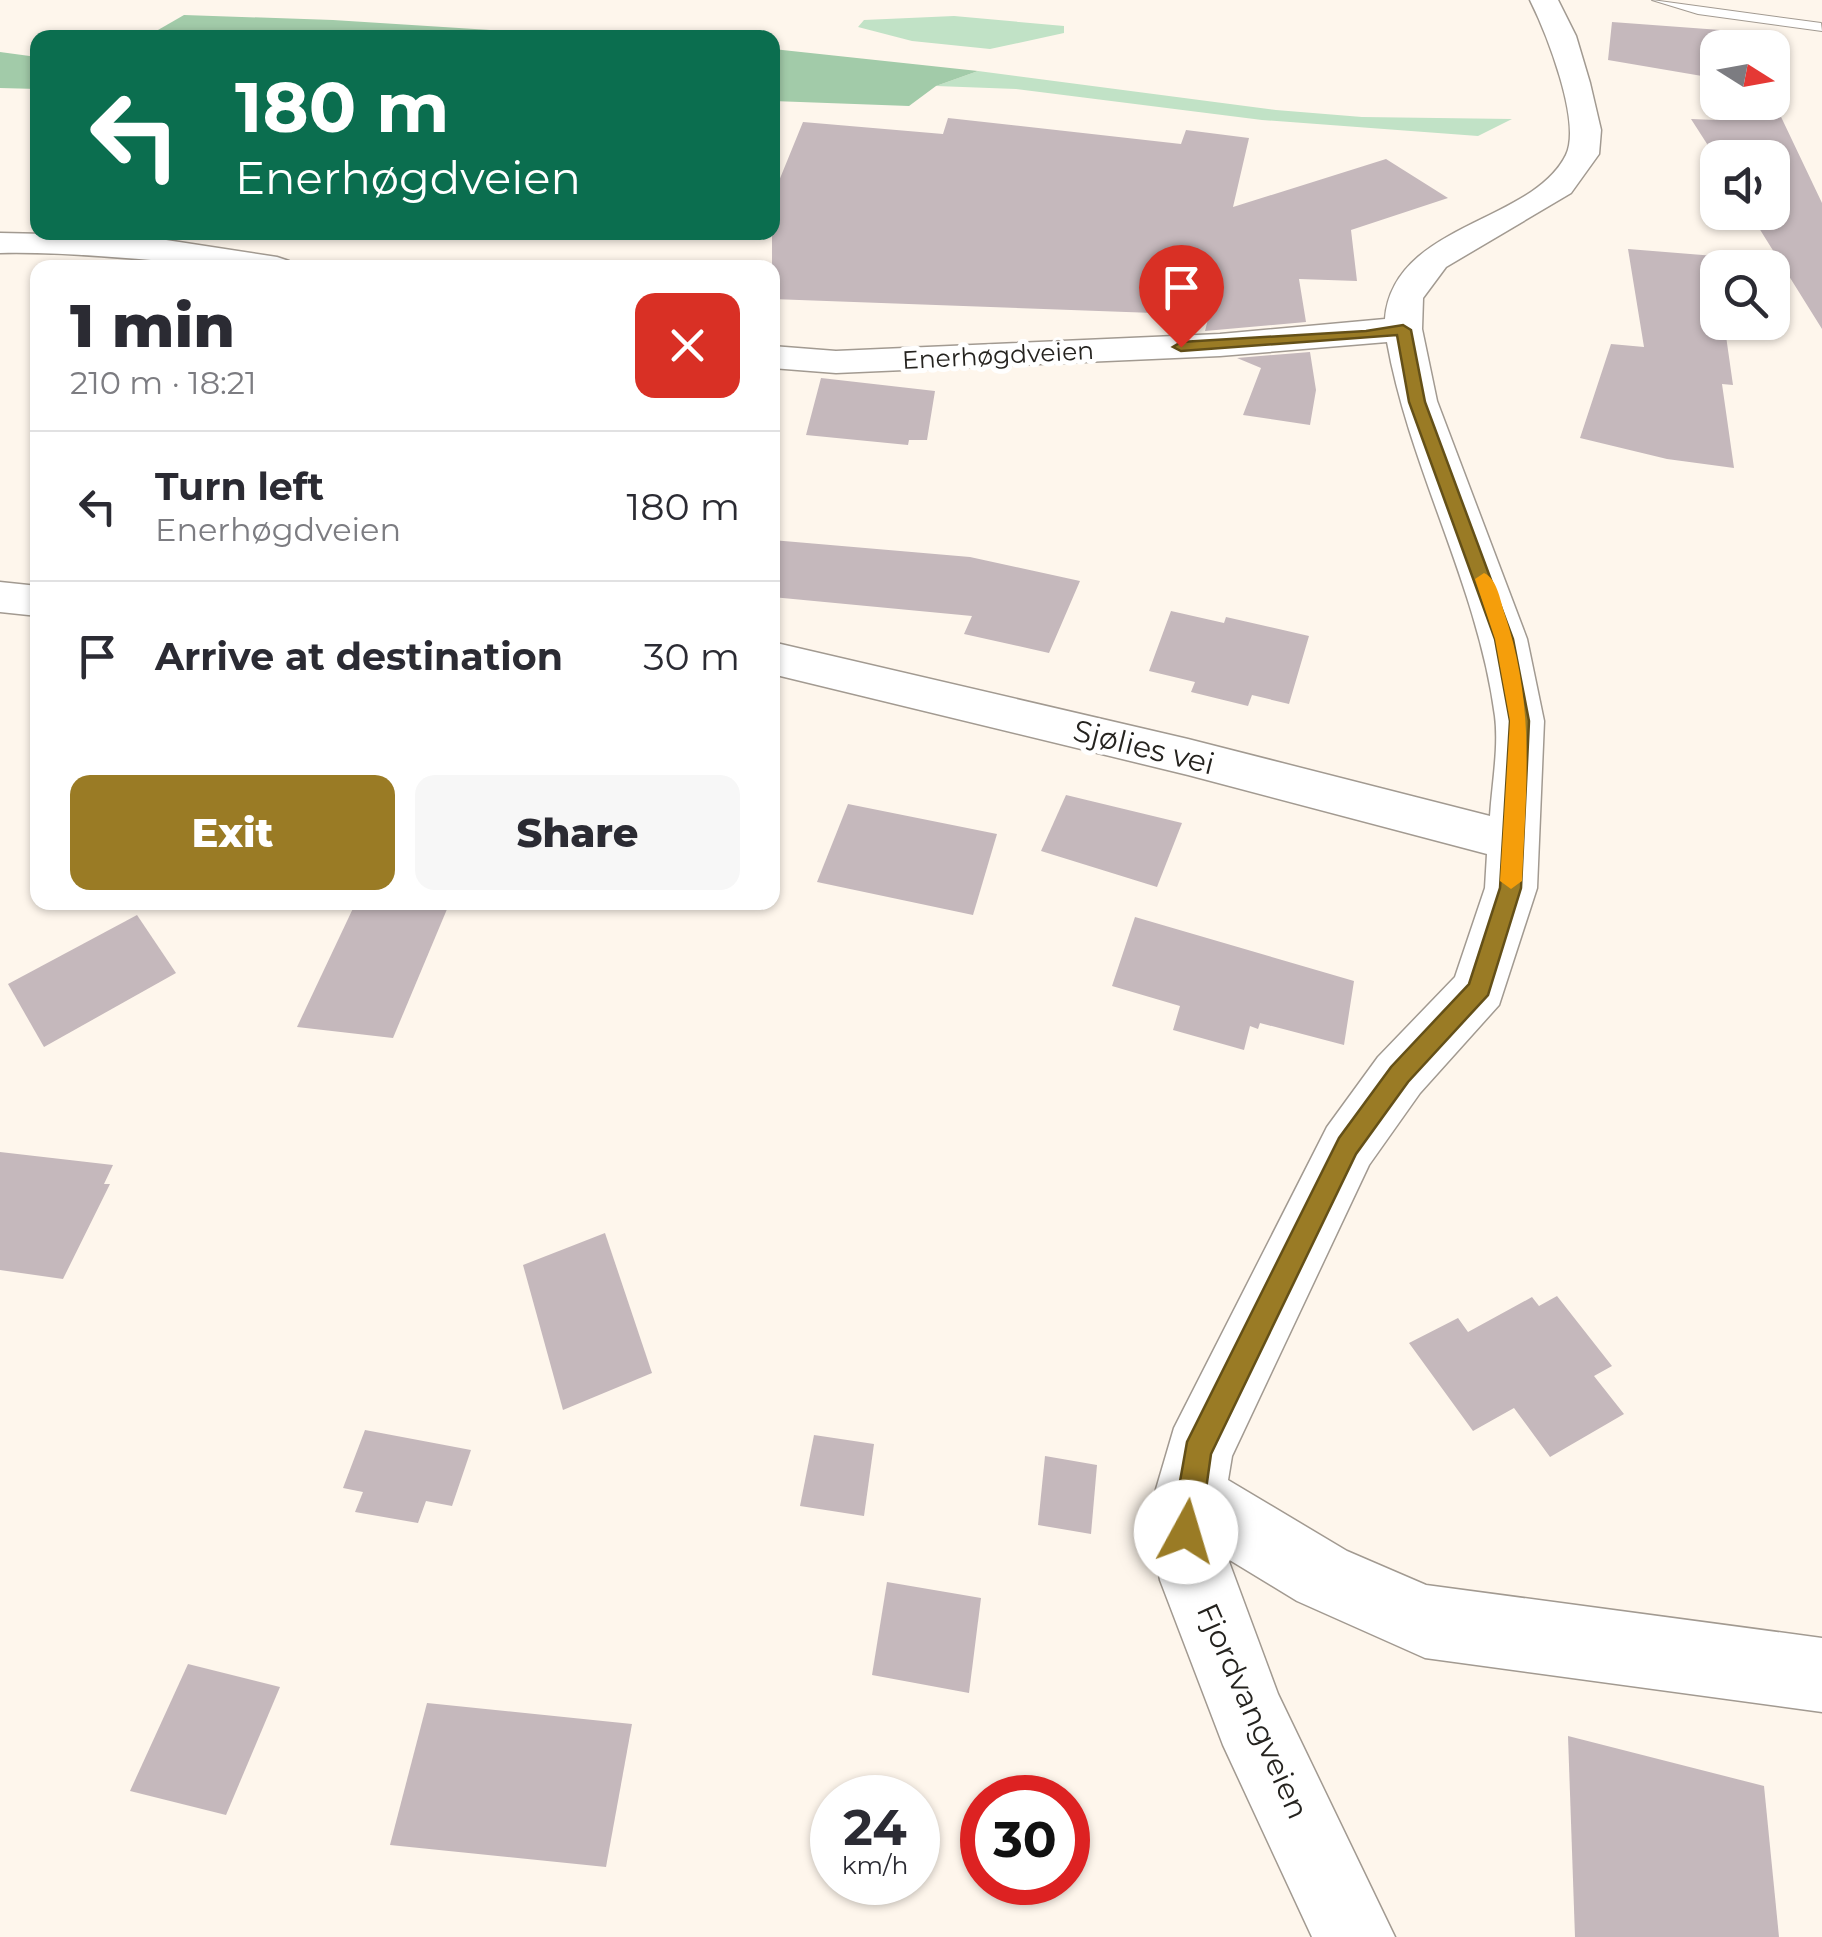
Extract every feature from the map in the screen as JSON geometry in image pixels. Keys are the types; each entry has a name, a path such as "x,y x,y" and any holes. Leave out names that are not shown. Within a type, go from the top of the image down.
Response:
{"street":[{"name":"Fjordvangveien","path":"1354,1937 1250,1718 1196,1580 1186,1532 1188,1496 1198,1452 1348,1146 1399,1075 1480,989 1510,888 1520,721 1504,639 1417,402 1403,330 1406,298 1434,260 1559,186 1583,154 1585,130 1575,83 1562,36 1544,0"},
{"path":"0,243 113,243 242,260"},
{"name":"Enerhøgdveien","path":"780,357 856,362 1238,344 1403,330"},
{"path":"0,597 30,599"},
{"name":"Sjølies vei","path":"780,660 1188,757 1515,842"},
{"path":"1188,1496 1322,1576 1426,1621 1822,1675"}],"lane":[{"path":"1659,0 1698,10 1820,27"}],"green space":[{"path":"184,15 491,30 158,30"},
{"path":"954,16 1064,26 1064,33 990,49 912,41 858,27 864,20"},
{"path":"780,50 978,71 936,86 909,106 780,101"},
{"path":"0,52 30,56 30,89 0,88"},
{"path":"978,71 1276,110 1362,117 1512,119 1478,136 1262,120 1016,89 936,86"}],"building":[{"path":"1612,22 1720,30 1700,30 1700,76 1608,60"},
{"path":"948,118 1181,144 1186,130 1249,138 1233,207 1386,159 1448,198 1351,230 1357,281 1299,279 1306,322 1205,331 1209,315 780,299 780,260 772,260 772,240 780,240 780,178 803,122 943,134"},
{"path":"1691,119 1782,120 1822,203 1822,329 1790,278 1790,250 1773,250 1760,230 1790,230 1790,140 1704,140"},
{"path":"1628,249 1700,255 1700,340 1727,340 1733,385 1722,384 1734,468 1667,459 1580,438 1611,344 1644,347"},
{"path":"1310,352 1316,390 1310,425 1243,415 1261,368 1237,358"},
{"path":"821,378 935,391 927,440 909,440 908,445 806,435"},
{"path":"780,541 970,557 1080,581 1049,653 964,634 972,616 780,598"},
{"path":"1171,611 1224,623 1226,617 1309,636 1289,704 1252,695 1248,706 1191,692 1195,682 1149,671"},
{"path":"1066,795 1182,823 1157,887 1041,851"},
{"path":"848,804 997,834 973,915 817,882"},
{"path":"352,910 447,910 393,1038 297,1027"},
{"path":"137,915 176,973 44,1047 8,984"},
{"path":"1135,917 1354,981 1344,1045 1260,1023 1258,1029 1250,1026 1244,1050 1173,1030 1180,1006 1112,986"},
{"path":"0,1152 113,1165 104,1184 110,1184 63,1279 0,1270"},
{"path":"605,1233 652,1373 563,1410 523,1265"},
{"path":"1557,1296 1612,1366 1594,1376 1624,1414 1550,1457 1514,1408 1473,1431 1409,1343 1458,1318 1468,1332 1532,1297 1539,1306"},
{"path":"365,1430 471,1450 452,1506 426,1501 418,1523 355,1512 363,1492 343,1488"},
{"path":"814,1435 874,1444 864,1516 800,1506"},
{"path":"1045,1456 1097,1465 1091,1534 1038,1525"},
{"path":"887,1582 981,1598 969,1693 872,1675"},
{"path":"188,1664 280,1687 226,1815 130,1791"},
{"path":"427,1703 632,1724 606,1867 390,1845"},
{"path":"1568,1736 1764,1786 1779,1937 1575,1937"}],"slow traffic":[{"path":"1484,579 1504,639 1520,721 1511,881"}],"route":[{"path":"1181,347 1366,336 1403,330 1417,402 1504,639 1520,721 1510,888 1480,989 1399,1075 1348,1146 1198,1452 1188,1496 1186,1532"}]}
